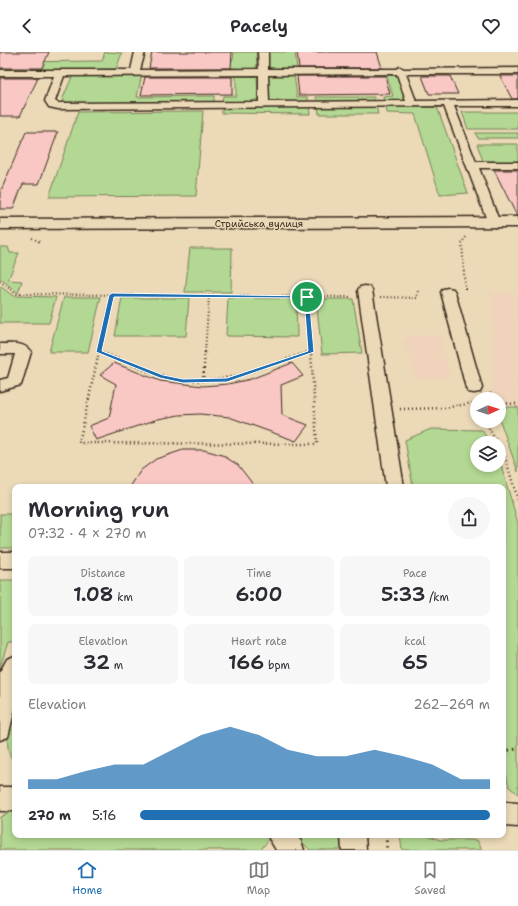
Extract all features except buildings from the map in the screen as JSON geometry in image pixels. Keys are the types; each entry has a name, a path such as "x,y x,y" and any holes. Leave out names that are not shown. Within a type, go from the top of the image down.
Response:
{"main road":[{"name":"Стрийська вулиця","path":"0,224 518,222"}],"lane":[{"path":"136,72 140,52"},
{"path":"263,52 264,104"},
{"path":"400,70 412,104"},
{"path":"0,73 400,70 518,71"},
{"path":"60,73 50,101 53,105 58,106 518,103"},
{"path":"448,104 494,223"},
{"path":"472,165 518,166"},
{"path":"448,292 474,388"},
{"path":"365,294 395,484"},
{"path":"0,348 20,349 23,352 15,381 0,386"},
{"path":"0,560 12,560"},
{"path":"0,729 12,670"},
{"path":"0,798 12,799"},
{"path":"282,838 292,850"},
{"path":"353,838 354,850"}],"path":[{"path":"0,281 16,294 307,297 365,294 417,298 418,291"},
{"path":"112,295 79,443 317,444 307,297"},
{"path":"203,381 209,296"},
{"path":"99,352 162,376 183,381 227,380 311,352"},
{"path":"383,409 445,408 460,404 470,403"},
{"path":"506,403 518,404"},
{"path":"506,461 518,500"},
{"path":"506,751 518,749"},
{"path":"386,838 387,850"}],"shaded area":[{"path":"492,292 518,294 518,475 503,428 506,428 506,392 492,392"},
{"path":"406,335 440,335 450,377 431,380 414,377 408,349 404,348 402,341 407,340"}],"green space":[{"path":"105,52 122,53 116,69 0,71 0,62 102,61"},
{"path":"234,52 256,52 257,66 253,69 230,68 230,61 233,60"},
{"path":"268,52 295,52 297,69 275,69 268,67"},
{"path":"142,73 137,97 214,96 214,102 69,103 62,100 72,77"},
{"path":"236,74 257,74 258,99 252,101 222,102 223,96 236,96"},
{"path":"294,74 297,97 308,97 308,102 271,101 269,99 268,76"},
{"path":"386,74 398,75 405,99 404,101 384,102 383,97 393,96"},
{"path":"316,97 374,97 375,102 317,102"},
{"path":"309,106 310,114 222,113 222,108 225,107"},
{"path":"318,106 376,106 378,114 319,114"},
{"path":"386,106 437,107 468,193 440,195 415,114 387,113"},
{"path":"203,111 196,196 49,197 78,112"},
{"path":"462,112 518,112 518,129 468,129"},
{"path":"475,133 518,133 518,138 478,138"},
{"path":"477,144 518,144 518,162 483,161"},
{"path":"0,247 8,247 10,253 19,253 8,280 22,281 18,293 0,278"},
{"path":"190,248 232,248 231,292 185,292"},
{"path":"0,286 13,296 56,297 49,323 0,323"},
{"path":"64,297 101,297 88,352 49,352"},
{"path":"122,298 189,298 186,336 115,336"},
{"path":"228,298 296,299 297,337 226,336"},
{"path":"316,299 353,299 362,353 322,354"},
{"path":"506,407 518,407 518,472 506,436 503,428 506,428"},
{"path":"431,429 482,430 486,436 470,436 470,472 503,472 518,523 518,794 509,787 506,774 506,484 412,484 405,440"},
{"path":"0,514 12,514 12,548 0,548"},
{"path":"0,580 12,580 12,642 8,642 0,668"},
{"path":"12,707 12,758 8,749 8,729"},
{"path":"12,811 12,838 270,838 260,850 0,850 0,817"},
{"path":"298,838 341,838 343,850 310,850"},
{"path":"400,838 477,840 482,850 402,850"}],"route":[{"path":"112,295 307,297 311,352 227,380 183,381 162,376 99,352 112,295"}]}
